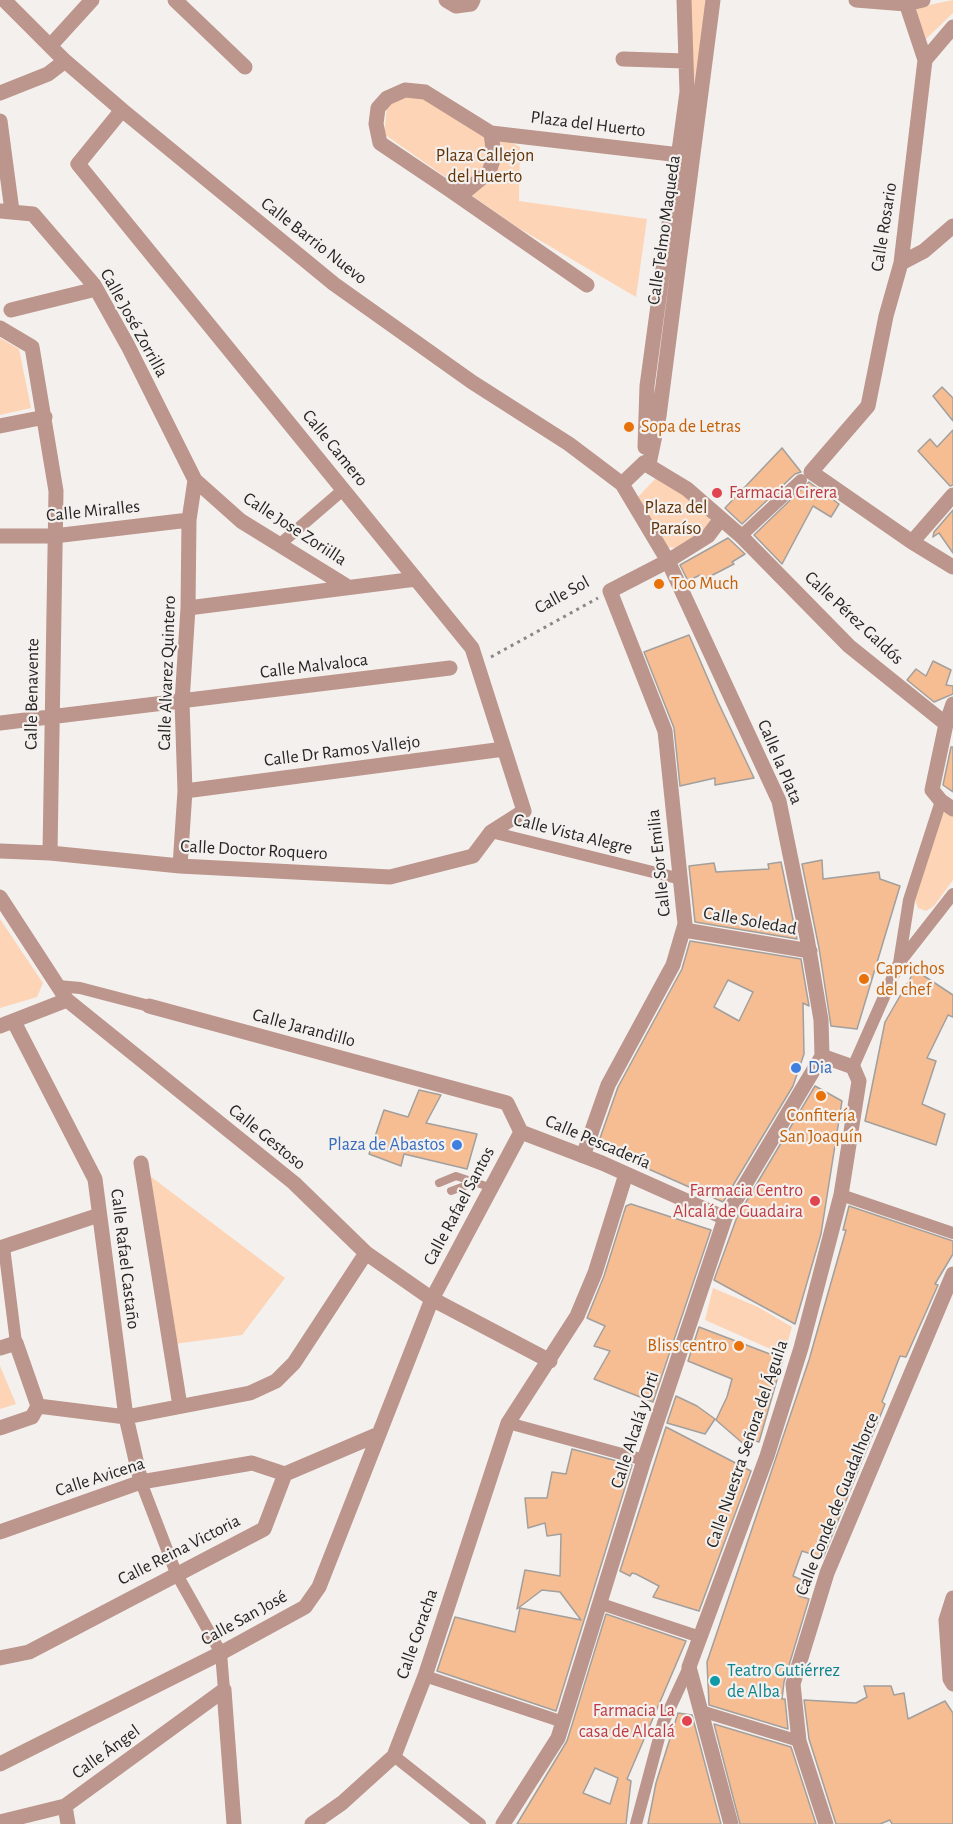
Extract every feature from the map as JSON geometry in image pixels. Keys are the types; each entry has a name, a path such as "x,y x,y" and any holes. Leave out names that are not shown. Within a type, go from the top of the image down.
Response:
{"street":[{"name":"Calle Barrio Nuevo","path":"4,0 65,61 334,284 472,382 569,444 622,484"},
{"path":"51,45 92,0"},
{"path":"175,0 245,67"},
{"path":"446,0 456,6 472,2"},
{"name":"Calle Telmo Maqueda","path":"647,464 647,386 687,92 684,0"},
{"name":"Calle Telmo Maqueda","path":"647,464 659,416 713,0"},
{"path":"856,0 906,2 923,0"},
{"name":"Calle Rosario","path":"741,536 806,476 868,406 886,316 901,263 925,60 906,2"},
{"path":"925,60 953,27"},
{"path":"623,59 686,61"},
{"path":"0,93 48,74 65,61"},
{"name":"Plaza del Huerto","path":"587,285 380,143 376,124 378,108 387,98 405,90 425,92 491,132 680,155"},
{"name":"Calle Camero","path":"122,110 78,164 472,648 525,812 491,832"},
{"path":"0,121 6,211"},
{"path":"450,190 466,191 489,172 494,157 491,132"},
{"name":"Calle José Zorrilla","path":"6,211 33,214 96,288 128,346 195,480"},
{"path":"901,263 924,251 953,226"},
{"path":"11,310 96,288"},
{"name":"Calle Benavente","path":"0,328 32,347 56,491 50,853"},
{"path":"0,426 45,417"},
{"path":"647,464 687,489 720,520 708,536 668,561 622,484 647,464"},
{"path":"806,476 953,567"},
{"name":"Calle Alvarez Quintero","path":"180,866 185,791 182,702 188,608 189,520 195,480"},
{"name":"Calle Jose Zoriilla","path":"195,480 241,521 348,586"},
{"path":"279,545 344,489"},
{"path":"912,542 953,495"},
{"name":"Calle Miralles","path":"0,536 54,536 189,520"},
{"name":"Calle Pérez Galdós","path":"720,520 741,536 849,646 946,724"},
{"name":"Calle Sol","path":"610,591 668,561"},
{"name":"Calle la Plata","path":"668,561 778,801 810,951 821,1026 822,1056"},
{"path":"188,608 416,579"},
{"name":"Calle Sor Emilia","path":"583,1156 608,1085 673,965 684,930 681,879 665,732 610,591"},
{"name":"Calle Malvaloca","path":"0,723 450,668"},
{"path":"899,963 909,900 947,805 932,790 946,724 953,704"},
{"name":"Calle Dr Ramos Vallejo","path":"185,791 504,749"},
{"name":"Calle Vista Alegre","path":"491,832 681,879"},
{"name":"Calle Doctor Roquero","path":"0,851 50,853 180,866 390,878 473,855 491,832"},
{"path":"822,1056 853,1067 899,963 953,894"},
{"name":"Calle Gestoso","path":"0,897 67,1000 294,1184 366,1253 432,1299 550,1361"},
{"name":"Calle Soledad","path":"684,930 810,951"},
{"name":"Calle Jarandillo","path":"58,986 149,1006 507,1103 521,1132"},
{"path":"7,1024 67,1000"},
{"name":"Calle Rafael Castaño","path":"7,1024 95,1179 126,1417 141,1482"},
{"name":"Calle Alcalá y Orti","path":"503,1824 558,1738 644,1460 725,1218 822,1056"},
{"name":"Calle Nuestra Señora del Águila","path":"636,1824 663,1723 689,1667 767,1456 801,1347 842,1195 859,1081 853,1067"},
{"name":"Calle Pescadería","path":"521,1132 626,1174 725,1218"},
{"name":"Calle Rafael Santos","path":"432,1299 521,1132"},
{"path":"141,1163 180,1406"},
{"name":"Calle Coracha","path":"312,1824 342,1803 394,1755 424,1676 508,1423 578,1316 596,1273 626,1174"},
{"path":"842,1195 953,1233"},
{"path":"0,1428 32,1417 38,1406 16,1343 2,1248 99,1215"},
{"path":"38,1406 126,1417 250,1393 276,1381 294,1363 366,1253"},
{"name":"Calle Conde de Guadalhorce","path":"826,1824 799,1740 793,1684 827,1573 953,1274"},
{"name":"Calle San José","path":"0,1764 221,1653 305,1607 319,1587 432,1299"},
{"path":"0,1348 16,1343"},
{"path":"508,1423 644,1460"},
{"path":"285,1474 379,1434"},
{"name":"Calle Avicena","path":"0,1532 141,1482 252,1463 285,1474"},
{"name":"Calle Reina Victoria","path":"0,1658 29,1652 176,1573 264,1529 285,1474"},
{"path":"141,1482 176,1573 221,1653 234,1824"},
{"path":"953,1598 946,1620 950,1679 953,1684"},
{"path":"601,1604 700,1637"},
{"path":"689,1667 731,1824"},
{"path":"424,1676 563,1722"},
{"name":"Calle Ángel","path":"0,1822 65,1806 224,1690"},
{"path":"701,1711 799,1740"},
{"path":"394,1755 480,1824"},
{"path":"65,1806 68,1824"}],"lane":[{"path":"439,1183 456,1176 492,1188"},
{"path":"451,1191 473,1183"}],"path":[{"name":"Calle Sol","path":"476,665 610,591"}],"green space":[{"path":"688,0 710,0 700,84 689,87"},
{"path":"953,0 953,13 926,39 915,8"},
{"name":"Plaza Callejon del Huerto","path":"412,91 520,147 519,201 647,219 636,297 517,227 384,134 387,106"},
{"path":"0,338 19,349 31,408 0,415"},
{"name":"Plaza del Paraíso","path":"657,477 668,479 708,513 710,522 708,530 676,548 667,547 638,497"},
{"path":"949,811 953,814 953,880 934,906 926,911 918,908 914,898 941,814"},
{"path":"0,919 43,983 37,997 0,1008"},
{"path":"146,1173 285,1278 242,1335 174,1344"},
{"path":"713,1288 758,1307 792,1327 784,1355 705,1320"},
{"path":"0,1366 16,1404 0,1409"}],"building":[{"path":"942,387 953,398 953,421 933,396"},
{"path":"953,430 953,485 950,486 918,451 930,439 937,447"},
{"path":"782,448 801,472 795,474 742,524 725,508"},
{"path":"809,482 839,504 831,517 813,506 782,564 754,535"},
{"path":"953,510 953,553 939,533 933,537 934,532"},
{"path":"728,538 745,554 732,562 734,564 703,580 700,575 688,581 680,565"},
{"path":"689,635 754,778 715,785 715,778 680,786 674,728 644,652"},
{"path":"933,661 951,670 946,685 953,686 953,694 934,702 907,680 916,669 926,676"},
{"path":"951,747 953,747 953,792 943,785"},
{"path":"822,860 823,879 879,872 880,879 900,886 857,1029 831,1026 819,948 802,864"},
{"path":"781,862 797,939 695,922 689,866 714,863 716,872 769,869 768,864"},
{"path":"690,941 801,959 809,1006 803,1003 804,1054 793,1086 723,1202 601,1148 599,1141 618,1087 682,969","holes":["728,980 753,992 739,1021 714,1007"]},
{"path":"915,970 953,995 953,1017 948,1015 927,1058 936,1061 922,1104 945,1114 936,1145 865,1121 885,1022"},
{"path":"815,1086 842,1101 821,1234 795,1324 714,1280 737,1217"},
{"path":"419,1090 441,1095 426,1123 477,1134 467,1169 404,1154 401,1166 369,1154 384,1110 408,1117"},
{"path":"631,1204 711,1230 653,1402 594,1379 610,1351 594,1346 605,1326 587,1318 604,1276 626,1206"},
{"path":"849,1206 953,1241 953,1254 935,1284 938,1285 906,1357 900,1356 882,1402 885,1404 823,1558 802,1551 793,1576 804,1581 799,1596 809,1599 784,1682 782,1699 785,1699 788,1729 709,1705 707,1662 809,1360 846,1230 843,1230"},
{"path":"699,1327 783,1359 759,1442 749,1439 747,1447 716,1420 727,1397 732,1379 688,1361"},
{"path":"676,1396 697,1406 715,1419 705,1434 667,1423"},
{"path":"666,1427 751,1471 699,1611 653,1597 659,1586 636,1574 632,1573 630,1576 620,1571"},
{"path":"572,1449 632,1465 556,1711 437,1671 455,1617 515,1632 520,1608 581,1620 560,1592 542,1590 517,1609 525,1570 560,1576 561,1534 547,1536 545,1523 528,1528 525,1498 547,1498 552,1472 566,1474"},
{"path":"606,1614 686,1641 627,1779 631,1781 626,1824 517,1824 567,1741","holes":["595,1768 618,1778 610,1804 583,1793"]},
{"path":"864,1686 891,1686 894,1695 904,1693 908,1719 945,1701 953,1713 953,1824 892,1824 890,1820 880,1824 836,1824 809,1739 804,1700 856,1703 867,1697"},
{"path":"678,1713 692,1715 721,1824 648,1824 656,1783"},
{"path":"714,1724 791,1747 816,1824 740,1824"}],"place":[{"name":"Sopa de Letras","path":"629,427"},
{"name":"Farmacia Cirera","path":"717,493"},
{"name":"Too Much","path":"659,584"},
{"name":"Caprichos del chef","path":"864,979"},
{"name":"Dia","path":"796,1068"},
{"name":"Confitería San Joaquín","path":"821,1096"},
{"name":"Plaza de Abastos","path":"457,1145"},
{"name":"Farmacia Centro Alcalá de Guadaira","path":"815,1201"},
{"name":"Bliss centro","path":"739,1346"},
{"name":"Teatro Gutiérrez de Alba","path":"715,1681"},
{"name":"Farmacia La casa de Alcalá","path":"687,1721"}]}
